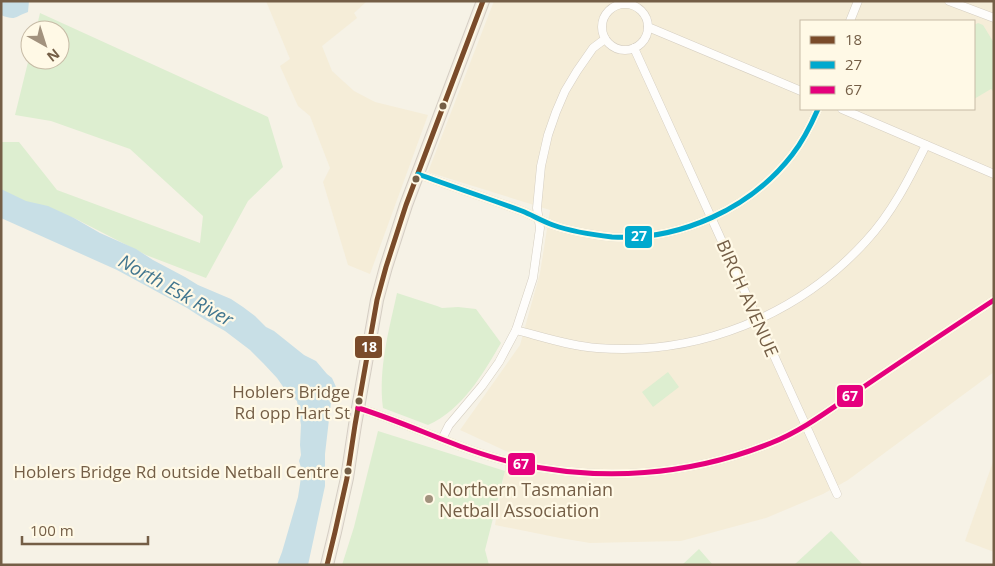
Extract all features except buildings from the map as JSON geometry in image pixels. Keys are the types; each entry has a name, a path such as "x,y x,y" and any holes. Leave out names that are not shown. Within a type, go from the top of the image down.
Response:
{"highway":[{"path":"326,565 347,478 377,300 393,245 418,174 484,1"}],"street":[{"path":"850,20 858,1"},
{"path":"949,1 994,18"},
{"path":"614,4 630,5 643,13 648,27 644,40 634,48 628,50 615,48 605,39 602,32 604,17 614,4"},
{"path":"648,27 800,91"},
{"path":"442,440 449,425 482,386 499,362 516,330 534,278 540,228 537,208 541,166 548,135 565,91 593,48 605,39"},
{"name":"BIRCH AVENUE","path":"634,48 837,494"},
{"path":"418,174 554,225 612,237 648,235 684,228 721,213 739,203 776,173 791,156 802,140 817,110"},
{"path":"844,110 994,174"},
{"path":"516,330 564,343 596,348 630,349 699,341 758,320 794,301 843,264 866,240 899,197 926,145"},
{"path":"358,408 442,440 514,463 558,471 612,475 694,467 772,443 806,425 994,300"}],"shaded area":[{"path":"266,1 367,1 354,13 357,18 322,46 332,71 354,91 375,102 428,115 370,274 348,265 323,182 330,168 310,116 298,106 280,66 290,59"},
{"path":"494,1 994,1 994,372 848,480 823,494 766,518 681,541 590,543 495,525 508,452 460,430 520,345 540,273 550,210 428,172"},
{"path":"994,459 994,552 965,541"}],"green space":[{"path":"40,13 55,20 38,20"},
{"path":"978,23 983,25 994,43 994,92 991,89 975,98 975,24"},
{"path":"70,27 268,117 283,167 248,201 206,278 146,255 74,218 1,197 1,142 19,142 57,190 200,243 203,216 130,149 51,121 15,115 26,70 70,70"},
{"path":"397,293 442,308 476,309 501,343 471,390 451,410 428,425 383,408 383,364"},
{"path":"668,372 679,387 653,407 642,392"},
{"name":"Northern Tasmanian Netball Association","path":"378,431 505,471 485,550 489,565 342,565 354,527"},
{"path":"831,531 863,565 794,565"},
{"path":"699,549 713,565 682,565"}],"water":[{"path":"1,1 29,1 28,12 12,18 1,15"},
{"name":"North Esk River","path":"1,189 26,201 48,206 74,218 100,233 136,249 198,285 231,299 304,355 316,361 332,378 337,389 331,402 325,454 325,486 308,565 277,565 298,497 302,471 299,461 301,455 301,425 297,401 250,350 225,331 117,270 1,218"}],"transit line":[{"name":"18","path":"327,565 347,478 377,300 386,267 406,205 483,1"},
{"name":"27","path":"418,174 567,229 612,237 638,237 663,233 688,227 712,217 756,191 792,155 800,144 818,110"},
{"name":"67","path":"358,408 475,452 515,463 580,473 644,473 677,469 740,454 795,432 994,300"}],"place":[{"name":"Hoblers Bridge Rd opp Hart St","path":"359,401"},
{"name":"Hoblers Bridge Rd outside Netball Centre","path":"348,471"},
{"name":"Northern Tasmanian Netball Association","path":"429,499"}]}
